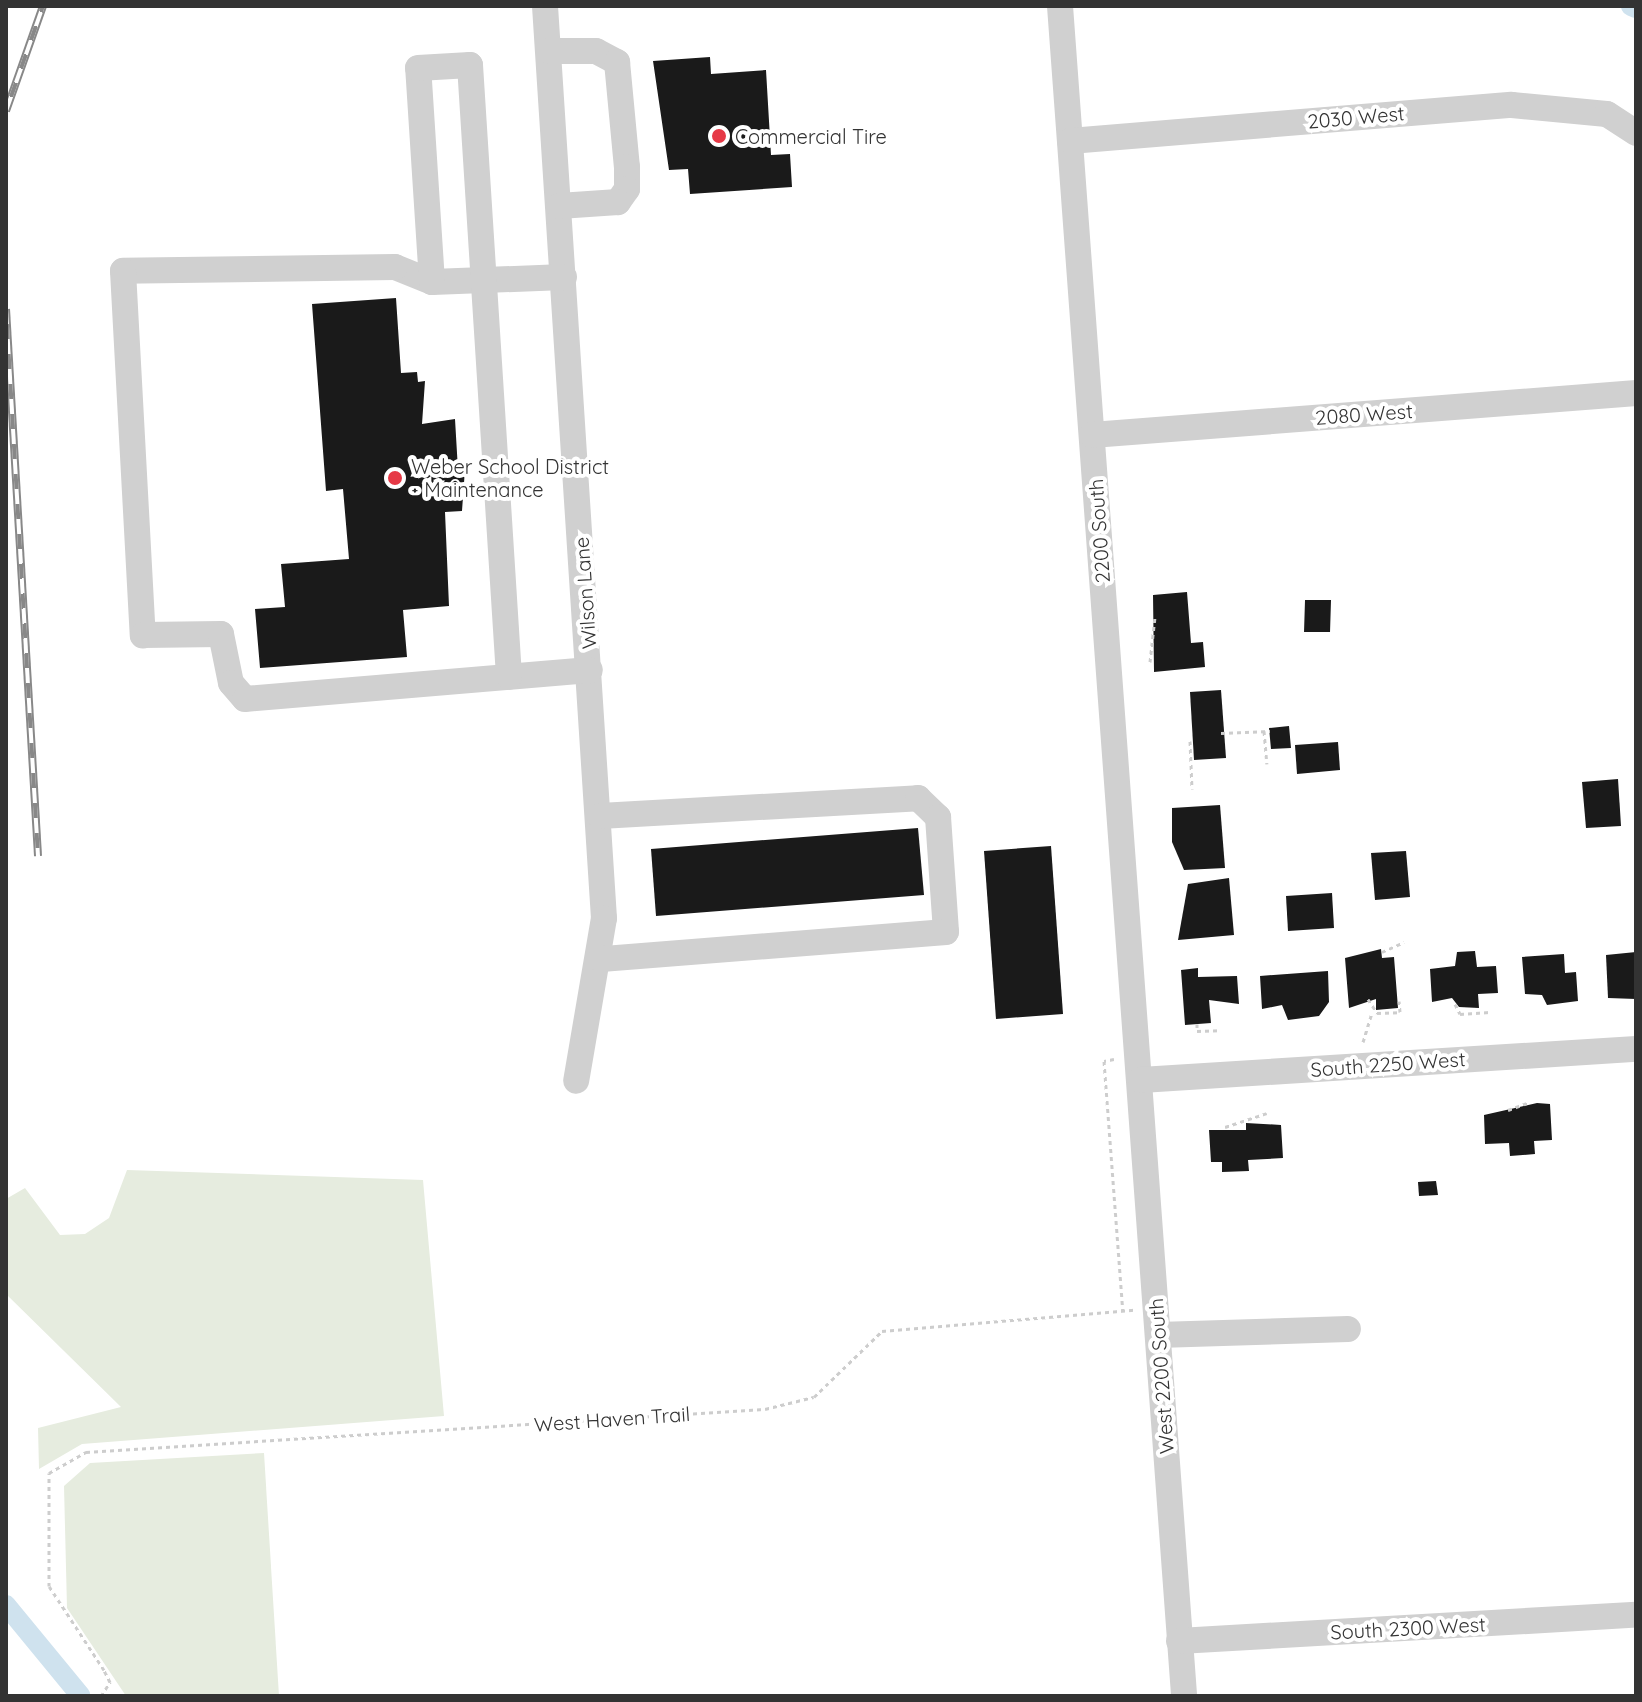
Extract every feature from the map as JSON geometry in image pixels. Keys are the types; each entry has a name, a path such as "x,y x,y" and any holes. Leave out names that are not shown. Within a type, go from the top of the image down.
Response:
{"street":[{"name":"Wilson Lane","path":"545,6 600,816 601,959 576,1081"},
{"name":"2200 South","path":"1060,6 1135,1065"},
{"path":"549,51 596,51 617,62 627,167 618,202 559,206"},
{"path":"432,282 418,68 470,65 509,677"},
{"name":"2030 West","path":"1070,141 1512,105 1607,114 1636,133"},
{"path":"564,277 432,282 395,267 123,271 143,635 221,634 231,683 245,699 590,670"},
{"name":"2080 West","path":"1092,435 1636,393"},
{"path":"600,816 918,798 938,817 946,932 601,959"},
{"name":"South 2250 West","path":"1135,1065 1636,1049"},
{"name":"West 2200 South","path":"1135,1065 1184,1696"},
{"path":"1158,1335 1348,1329"},
{"name":"South 2300 West","path":"1179,1641 1636,1615"}],"path":[{"path":"1150,662 1155,617"},
{"path":"1264,731 1267,764"},
{"path":"1221,733 1270,731"},
{"path":"1190,741 1192,789"},
{"path":"1382,952 1404,942"},
{"path":"1363,1042 1372,1013 1368,999"},
{"path":"1372,1013 1400,1012 1399,1001"},
{"path":"1455,1004 1460,1014 1490,1012"},
{"path":"1197,1024 1197,1031 1220,1030"},
{"name":"West Haven Trail","path":"101,1696 110,1682 49,1586 44,1510 49,1473 63,1461 86,1452 765,1409 814,1397 882,1331 1123,1311 1104,1061 1135,1065"},
{"path":"1508,1110 1530,1102"},
{"path":"1225,1127 1267,1113"}],"shaded area":[{"path":"127,1170 423,1180 444,1416 82,1444 39,1469 38,1428 121,1407 6,1294 6,1199 25,1188 60,1235 85,1234 109,1218"},
{"path":"264,1453 279,1696 126,1696 67,1608 64,1486 90,1463"}],"building":[{"name":"Commercial Tire","path":"710,57 711,74 766,70 771,155 790,154 792,187 690,194 688,169 669,170 653,61"},
{"name":"Weber School District - Maintenance","path":"396,298 401,373 417,372 418,382 425,381 422,424 455,419 458,470 465,469 462,511 445,512 449,606 403,610 407,657 260,668 255,609 285,607 281,564 349,559 343,489 326,491 312,304"},
{"path":"1187,592 1191,643 1203,642 1205,667 1154,672 1153,595"},
{"path":"1305,600 1331,600 1330,632 1304,632"},
{"path":"1221,690 1226,758 1194,760 1190,692"},
{"path":"1289,726 1291,748 1271,749 1269,728"},
{"path":"1338,742 1340,770 1297,774 1295,745"},
{"path":"1618,779 1621,826 1586,828 1582,782"},
{"path":"1220,805 1225,868 1184,870 1172,842 1172,808"},
{"path":"918,828 924,895 656,916 651,849"},
{"path":"1051,846 1063,1014 996,1019 984,851"},
{"path":"1406,851 1410,897 1375,900 1371,853"},
{"path":"1229,878 1234,935 1178,940 1188,884"},
{"path":"1332,893 1334,928 1288,931 1286,896"},
{"path":"1381,949 1382,958 1394,957 1398,1008 1376,1010 1376,999 1349,1008 1345,958"},
{"path":"1475,951 1477,967 1496,966 1498,993 1478,994 1479,1008 1459,1007 1452,998 1432,1002 1430,969 1455,966 1457,952"},
{"path":"1636,952 1636,999 1608,998 1606,955"},
{"path":"1564,954 1565,973 1576,972 1578,1001 1547,1005 1542,995 1525,994 1522,957"},
{"path":"1198,968 1198,977 1237,976 1239,1004 1209,1000 1211,1023 1185,1025 1181,970"},
{"path":"1328,971 1329,1002 1319,1016 1288,1020 1282,1005 1262,1009 1260,976"},
{"path":"1537,1103 1550,1104 1552,1140 1534,1141 1535,1154 1510,1156 1509,1143 1485,1144 1484,1115"},
{"path":"1246,1123 1281,1125 1283,1158 1248,1160 1249,1171 1222,1172 1222,1162 1211,1162 1209,1130 1246,1130"},
{"path":"1436,1181 1438,1195 1419,1196 1418,1182"}],"waterway":[{"path":"1631,6 1636,8"},
{"path":"6,1605 80,1695"}],"railway":[{"path":"6,111 43,6"},
{"path":"6,309 38,856"}],"place":[{"name":"Commercial Tire","path":"719,136"},
{"name":"Weber School District - Maintenance","path":"395,478"}]}
